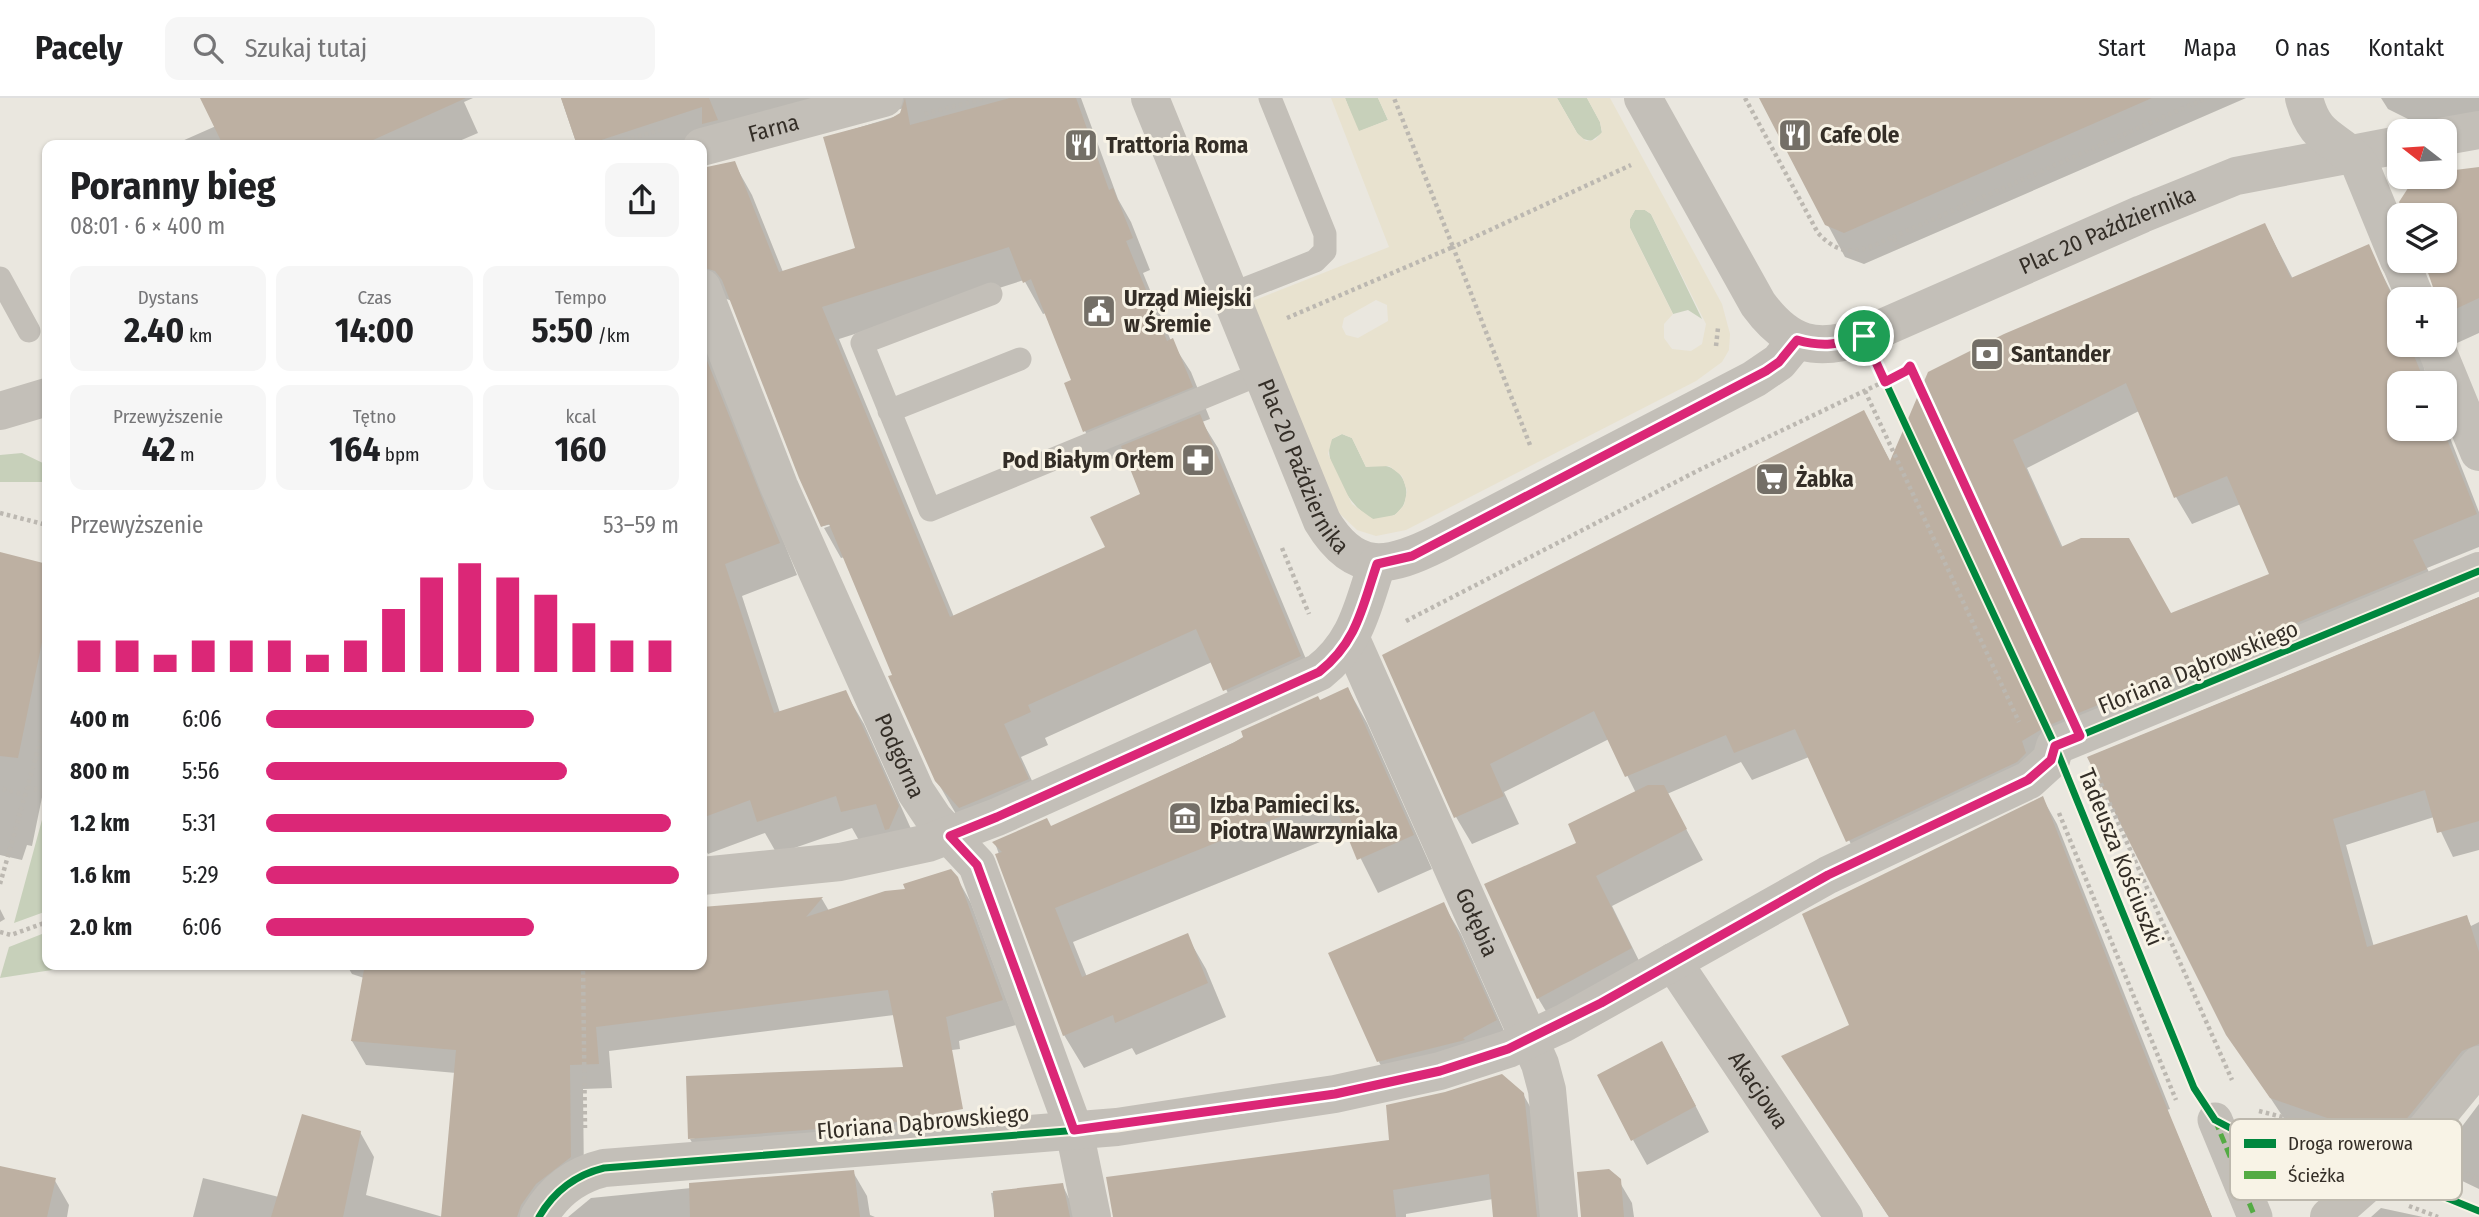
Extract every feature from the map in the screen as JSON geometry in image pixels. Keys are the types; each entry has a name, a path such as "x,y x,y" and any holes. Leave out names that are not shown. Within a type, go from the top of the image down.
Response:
{"street":[{"name":"Farna","path":"707,147 884,98"},
{"name":"Plac 20 Października","path":"1150,98 1260,374 1329,532 1346,551 1377,564 1412,556 1743,385 1779,362 1797,340 1815,345 1831,345 1864,336 2142,214 2236,176 2387,147"},
{"path":"1643,98 1758,304 1782,332 1797,340"},
{"path":"2304,98 2309,117 2321,134 2351,154 2373,192 2387,229"},
{"path":"2457,134 2479,130"},
{"name":"Podgórna","path":"707,300 827,597 916,792 950,836 977,865 1074,1130 1092,1217"},
{"path":"2440,357 2479,452"},
{"path":"0,411 42,398"},
{"path":"707,875 877,856 950,836 1319,672 1333,660 1354,631 1377,564"},
{"name":"Floriana Dąbrowskiego","path":"539,1217 556,1194 588,1172 1074,1130 1335,1094 1440,1071 1529,1040 1828,875 2028,780 2051,760 2067,741 2479,571"},
{"name":"Gołębia","path":"1354,631 1540,1064 1546,1090 1559,1217"},
{"name":"Akacjowa","path":"1673,961 1844,1217"},
{"path":"2431,1119 2479,1065"},
{"path":"2215,1120 2230,1156"},
{"path":"2248,1200 2255,1217"},
{"path":"2329,1217 2348,1200"}],"lane":[{"path":"1229,295 1315,261 1321,256 1327,242 1270,98"},
{"path":"0,278 29,331"},
{"path":"991,294 862,343 930,510 1260,374"},
{"path":"890,411 1020,359"}],"path":[{"path":"1394,98 1533,452"},
{"path":"1745,98 1818,233 1827,243 1849,253 1862,251 2206,98"},
{"path":"1628,153 1640,176"},
{"path":"1282,320 1453,247 1634,164"},
{"path":"1893,237 1899,249"},
{"path":"1710,354 1719,337 1718,324"},
{"path":"1864,336 1891,394"},
{"path":"1307,608 1354,631 1385,632 1701,469 1885,382 1906,371 1911,363 2067,741 2236,1089"},
{"path":"1696,458 1701,469"},
{"path":"0,513 42,524"},
{"path":"0,884 42,735"},
{"path":"27,787 42,791"},
{"path":"2,789 25,795"},
{"path":"0,932 12,935 42,924"},
{"path":"583,970 586,1134"},
{"path":"2254,1110 2279,1119"}],"green space":[{"path":"1345,98 1378,98 1388,120 1358,132"},
{"path":"1557,98 1587,98 1600,122 1602,133 1591,141 1580,138"},
{"path":"1635,210 1645,210 1651,214 1702,319 1688,310 1673,314 1630,228 1630,219"},
{"path":"1342,434 1352,438 1366,467 1383,465 1395,470 1403,479 1405,501 1399,511 1389,518 1373,519 1365,514 1340,484 1330,459 1329,448 1332,439"},
{"path":"22,453 42,463 42,482 0,482 0,455"},
{"path":"42,820 42,913 14,923"},
{"path":"42,934 42,970 52,970 0,978 9,947"}],"shaded area":[{"path":"1331,98 1345,98 1359,131 1388,120 1378,98 1557,98 1577,133 1586,141 1595,140 1602,132 1600,122 1587,98 1610,98 1722,304 1730,334 1729,350 1722,362 1696,381 1406,530 1376,536 1357,530 1339,513 1250,302 1389,247","holes":["1635,210 1645,210 1651,214 1706,324 1702,344 1691,351 1672,349 1664,338 1664,324 1673,314 1630,228 1630,219","1376,300 1387,305 1388,321 1358,338 1346,335 1342,327 1344,318","1342,434 1352,438 1366,467 1389,466 1402,476 1407,491 1404,505 1395,515 1373,519 1352,504 1328,454 1332,439"]}],"building":[{"path":"200,98 466,98 373,140 221,140"},
{"path":"561,98 709,98 718,120 702,124 702,107 601,140 575,140"},
{"path":"905,98 910,125 1010,98 1076,98 1109,190 1113,188 1133,238 1126,241 1167,341 1173,338 1193,387 1083,432 1064,383 1071,380 1031,279 1023,283 1009,247 822,307 950,617 1105,547 1090,517 1140,494 1121,446 1200,414 1301,656 1223,691 1196,629 1028,705 1031,712 1004,724 1029,779 959,808 935,781 888,676 892,675 829,524 821,527 799,478 722,280 715,271 707,269 707,167 735,161 779,272 855,248 823,137 890,119 900,113"},
{"path":"1759,98 2152,98 1844,233 1825,225"},
{"path":"2479,167 2479,298 2457,308 2457,287 2433,287 2428,273 2457,273 2457,203 2399,202 2407,189 2457,189 2457,170"},
{"path":"2265,223 2291,278 2369,244 2388,287 2387,357 2415,357 2420,371 2387,371 2387,441 2448,441 2477,514 2413,540 2427,569 2047,726 2022,741 2026,753 2017,762 1846,842 1795,729 1734,753 1726,735 1625,777 1594,711 1490,764 1504,796 1454,818 1382,655 1864,410 1890,461 1928,372 2004,334","holes":["2126,383 2174,498 2227,476 2269,574 2171,613 2129,538 2081,538 2061,547 2013,440"]},
{"path":"707,360 780,543 725,564 774,713 846,690 899,806 889,829 885,830 876,804 841,812 836,796 757,822 750,800 707,816"},
{"path":"0,552 42,563 42,642 18,758 0,756"},
{"path":"2479,597 2479,821 2437,833 2425,790 2333,819 2367,947 2467,915 2479,952 2479,1044 2462,1051 2406,1119 2330,1119 2270,1098 2226,1035 2087,757"},
{"path":"1348,687 1414,835 1357,860 1331,796 1055,908 1082,977 1188,933 1208,983 1115,1023 1113,1015 1063,1036 995,854 1002,852 992,842 1047,818 1051,826 1233,743 1243,737 1241,731 1318,696 1320,700"},
{"path":"1648,785 1664,785 1687,829 1596,876 1632,948 1537,999 1484,884 1576,843 1568,824"},
{"path":"2043,796 2212,1217 1889,1217 1781,1056 1849,1025 1802,914"},
{"path":"951,869 958,877 1003,1000 946,1017 963,1109 885,1124 688,1139 686,1076 903,1067 888,990 596,1027 599,1064 570,1065 571,1157 536,1184 521,1205 517,1217 441,1217 456,1050 351,1041 364,970 707,970 707,907 823,897 806,917 885,891 905,889 903,884"},
{"path":"1444,902 1497,1020 1463,1038 1465,1040 1377,1062 1328,953"},
{"path":"1662,1041 1696,1106 1631,1141 1597,1075"},
{"path":"1502,1074 1524,1093 1537,1217 1493,1217 1489,1174 1393,1190 1396,1217 1113,1217 1106,1177 1389,1140 1386,1105 1445,1092"},
{"path":"302,1114 361,1131 343,1217 271,1217"},
{"path":"0,1166 56,1178 47,1217 0,1217"},
{"path":"1609,1169 1621,1179 1624,1217 1581,1217 1577,1172"},
{"path":"854,1170 860,1217 690,1217 689,1183"},
{"path":"1063,1183 1070,1217 994,1217 993,1191"}],"marked path":[{"path":"2215,1120 2230,1156"},
{"path":"2248,1200 2255,1217"}],"cycle path":[{"name":"Tadeusza Kościuszki","path":"1864,336 2055,746 2194,1088 2215,1120 2230,1128"},
{"path":"2055,746 2479,571"},
{"path":"539,1217 551,1199 566,1185 604,1168 1117,1127 1335,1094 1440,1071 1508,1049 1564,1023 1828,875 2029,780 2051,760 2055,746"},
{"name":"Tadeusza Kościuszki","path":"2452,1200 2479,1211"}],"place":[{"name":"Cafe Ole","path":"1795,135"},
{"name":"Trattoria Roma","path":"1081,145"},
{"name":"Urząd Miejski w Śremie","path":"1099,311"},
{"name":"Santander","path":"1987,354"},
{"name":"Pod Białym Orłem","path":"1198,460"},
{"name":"Żabka","path":"1772,479"},
{"name":"Izba Pamieci ks. Piotra Wawrzyniaka","path":"1185,818"}],"route":[{"path":"1864,336 1885,382 1910,366 2080,736 2055,746 2051,760 2028,780 1828,875 1774,903 1601,1003 1508,1049 1440,1071 1335,1094 1074,1130 977,865 971,855 950,836 1319,672 1351,639 1377,564 1395,562 1439,543 1754,379 1779,362 1797,340 1815,345 1831,345 1864,336"}]}
